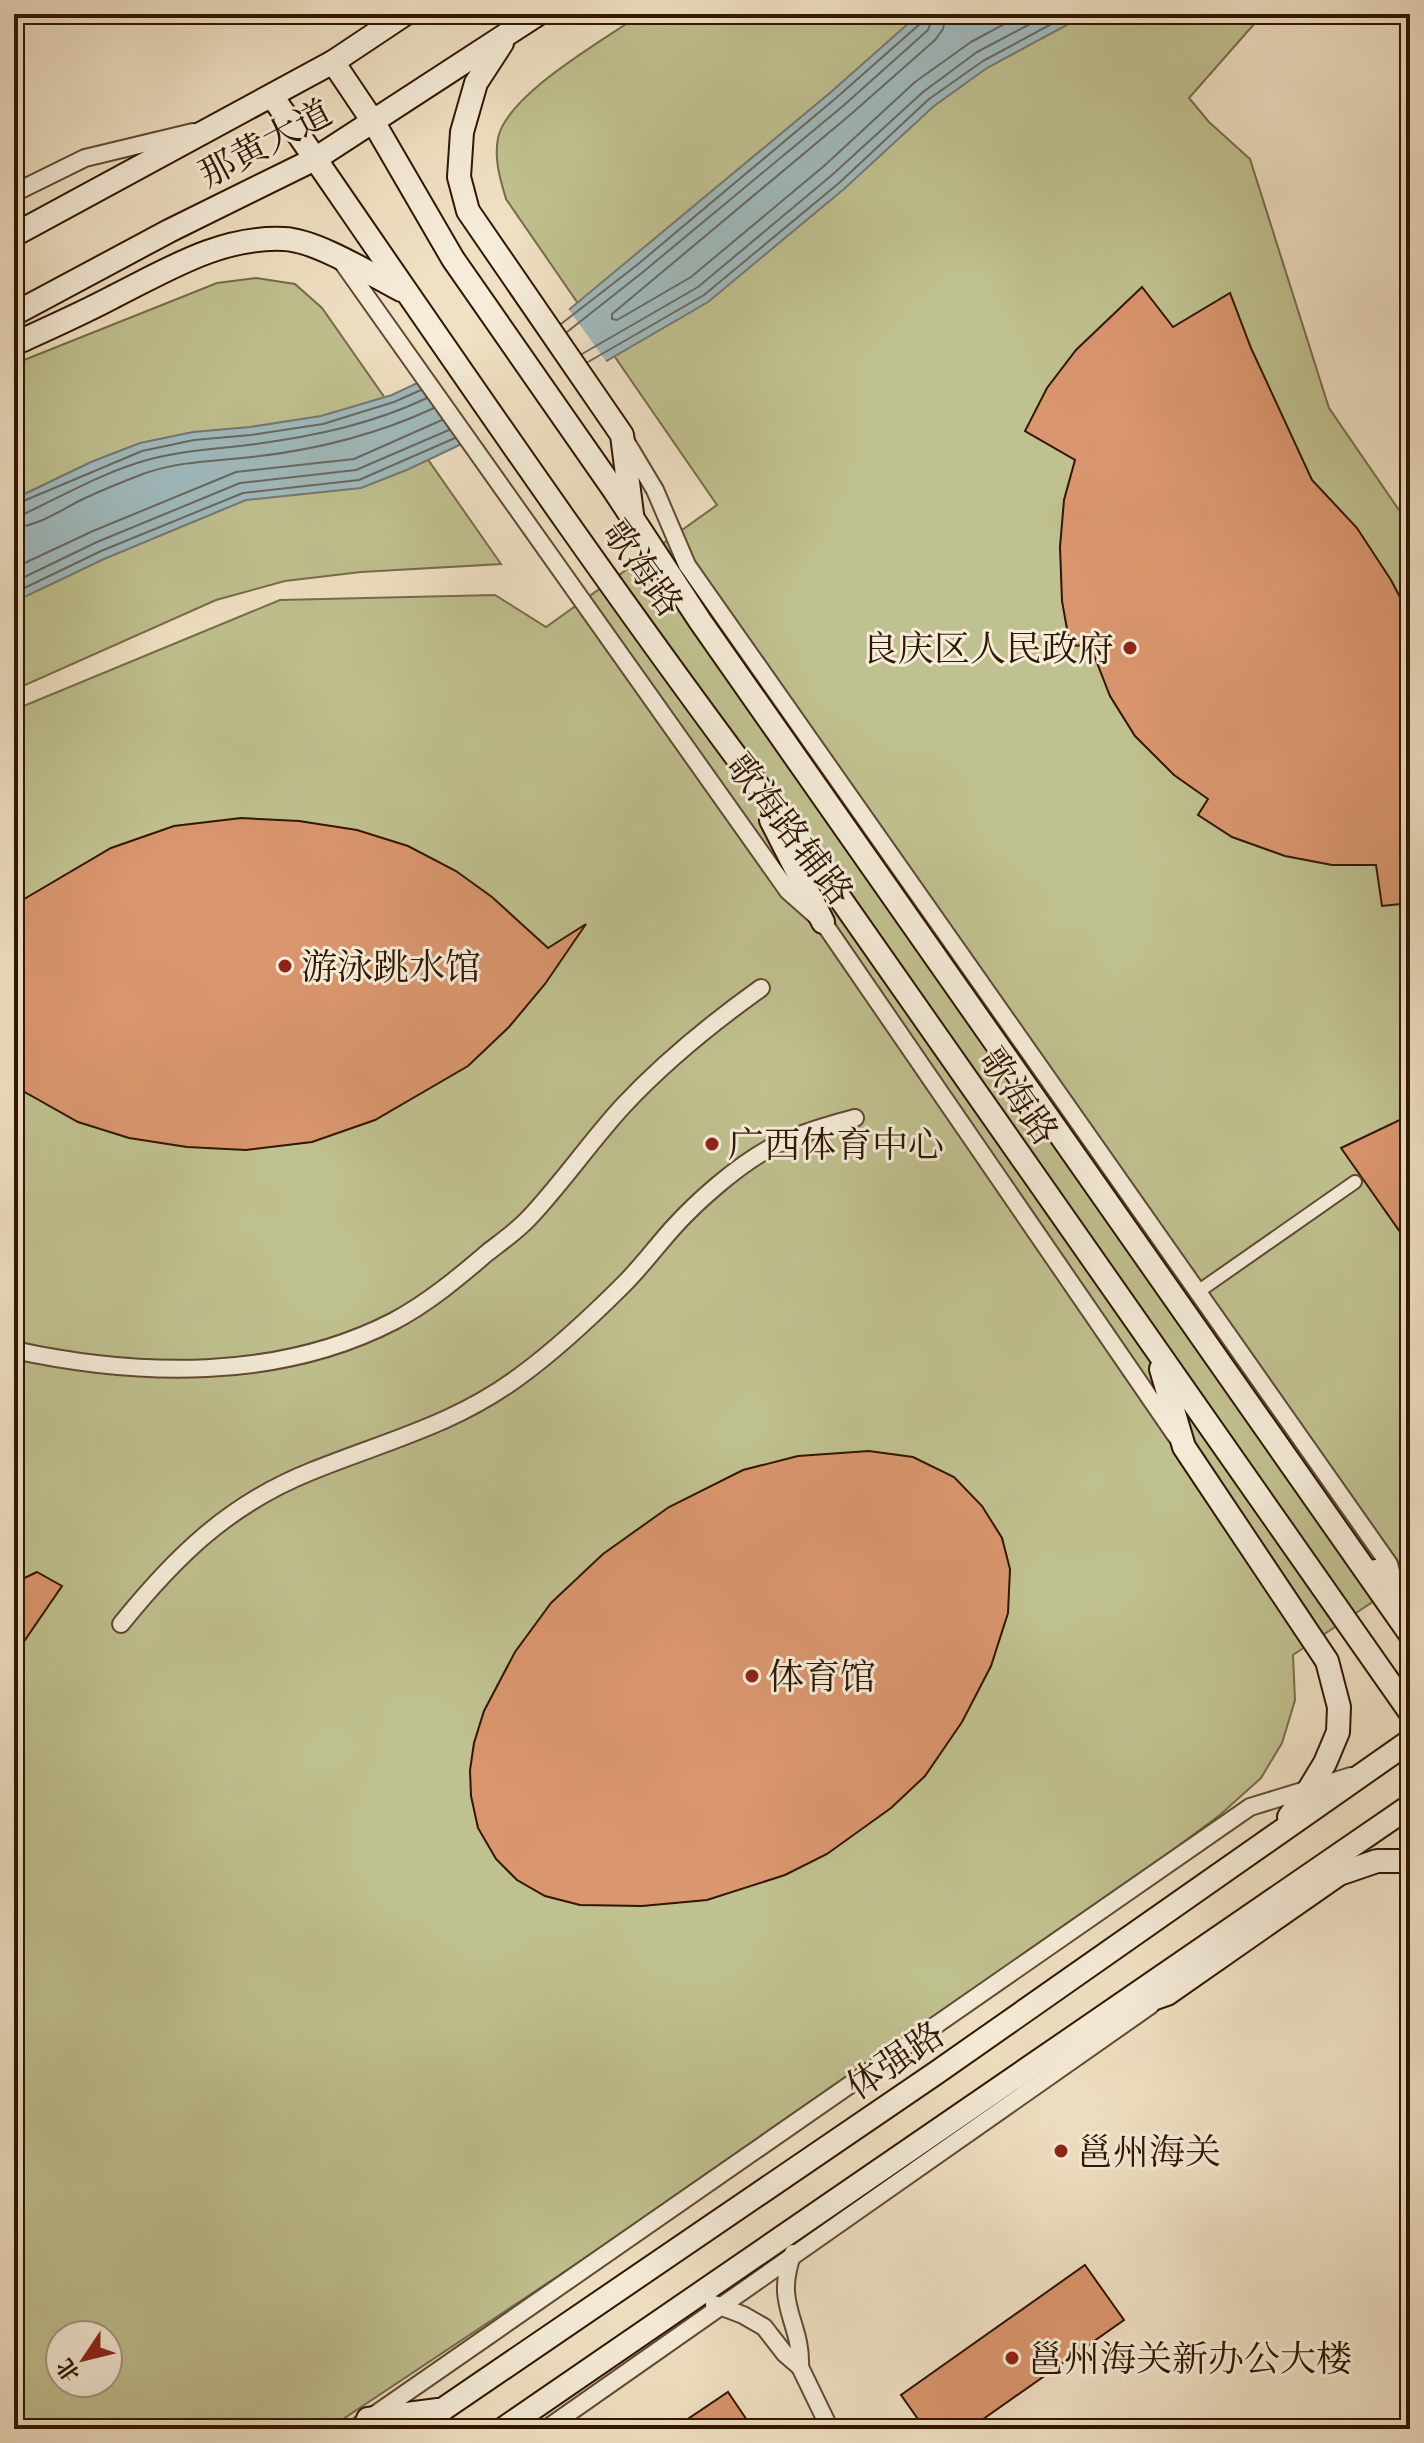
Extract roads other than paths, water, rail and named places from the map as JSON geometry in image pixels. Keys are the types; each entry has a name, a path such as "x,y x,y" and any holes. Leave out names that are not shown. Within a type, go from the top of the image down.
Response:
{"main road":[{"name":"那黄大道","path":"14,235 333,62 405,14"},
{"name":"那黄大道","path":"14,314 169,231 315,159 538,14"},
{"path":"507,35 476,83 462,132 459,177 468,211 622,435 629,480"},
{"name":"歌海路","path":"333,62 374,123 453,259 629,480 633,520 700,621 1406,1629"},
{"name":"歌海路","path":"272,96 405,293 807,851 1410,1712"},
{"path":"14,344 74,318 200,253 237,243 287,238 338,256 405,293"},
{"path":"745,769 823,922"},
{"path":"1157,1352 1184,1447 1327,1661 1339,1707 1338,1732 1310,1788 1270,1839"},
{"path":"1348,1544 1402,1592"},
{"name":"体强路","path":"414,2429 936,2073 1410,1741"},
{"path":"503,2429 1410,1806"},
{"path":"1104,2016 1167,1994 1339,1874 1377,1861 1410,1861"},
{"path":"361,2424 443,2409"}],"street":[{"path":"14,193 85,158 214,126"},
{"name":"歌海路辅路","path":"338,256 788,891 823,922 1184,1447"},
{"path":"629,480 1389,1564 1402,1592 1406,1629"},
{"path":"14,1350 86,1365 139,1369 218,1367 279,1360 338,1343 394,1321 456,1280 528,1219 624,1105 696,1038 761,988"},
{"path":"121,1624 158,1577 200,1536 246,1504 309,1471 456,1417 482,1401 520,1376 579,1326 625,1283 675,1226 722,1183 768,1149 809,1131 855,1118"},
{"path":"1199,1291 1355,1182"},
{"path":"361,2424 1250,1807 1368,1770"},
{"path":"546,2429 1167,1994"},
{"path":"800,2367 801,2349 786,2299 785,2282 792,2255 809,2218"},
{"path":"688,2302 720,2306 764,2327 785,2354 800,2367 830,2429"}],"water":[{"path":"919,14 1087,14 987,68 934,106 844,189 708,302 474,438 361,488 246,500 104,559 14,602 14,499 91,462 140,443 193,432 321,416 392,395 565,313 831,92"}],"place":[{"name":"良庆区人民政府","path":"1130,648"},
{"name":"游泳跳水馆","path":"285,966"},
{"name":"广西体育中心","path":"712,1144"},
{"name":"体育馆","path":"752,1676"},
{"name":"邕州海关","path":"1061,2151"},
{"name":"邕州海关新办公大楼","path":"1012,2358"}]}
